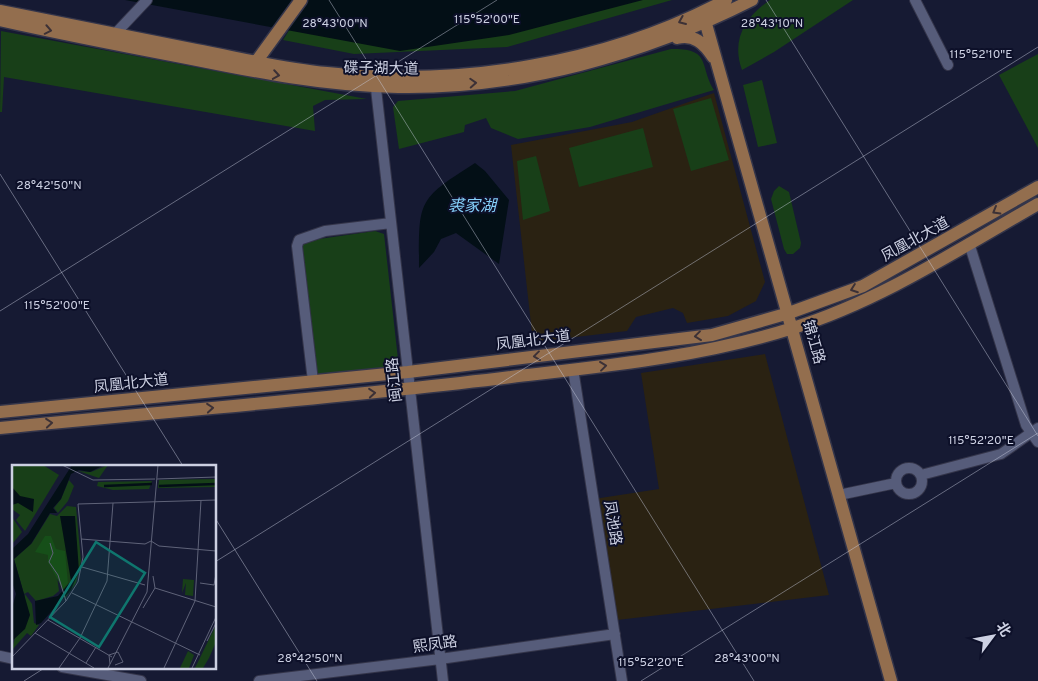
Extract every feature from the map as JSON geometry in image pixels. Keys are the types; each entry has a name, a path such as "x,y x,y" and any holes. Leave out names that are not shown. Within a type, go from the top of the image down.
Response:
{"main road":[{"path":"256,62 301,0"},
{"name":"碟子湖大道","path":"0,11 256,62 375,81 399,87 494,82 583,65 650,44 704,18 726,0"},
{"name":"碟子湖大道","path":"0,20 272,75 342,84 522,67 604,49 704,18 752,0"},
{"name":"锦江路","path":"704,18 789,313 891,681"},
{"path":"650,44 683,36 690,37 705,46 718,67"},
{"name":"凤凰北大道","path":"0,412 408,372 712,334 789,313 863,286 1038,187"},
{"name":"凤凰北大道","path":"0,428 410,389 649,360 720,347 793,328 846,309 902,281 1038,204"}],"street":[{"path":"114,34 147,0"},
{"path":"915,0 948,65"},
{"name":"闽江路","path":"375,81 443,681"},
{"path":"313,381 297,246 299,240 326,231 391,223"},
{"path":"921,475 1001,454 1036,435 1026,425 969,243"},
{"name":"凤池路","path":"574,369 622,681"},
{"path":"907,468 915,469 921,475 921,488 914,494 904,494 896,484 900,472 907,468"},
{"path":"839,495 896,484"},
{"name":"熙凤路","path":"259,681 440,659 614,634"},
{"path":"68,668 141,681"}],"shaded area":[{"path":"714,93 765,282 756,301 728,316 687,323 683,313 673,308 636,317 627,331 533,342 511,145 632,122"},
{"path":"765,354 829,595 617,620 594,499 659,489 641,373"}],"green space":[{"path":"308,0 672,0 507,47 354,54 283,40"},
{"path":"770,0 853,0 774,52 742,70 738,49 742,30 754,14"},
{"path":"1,31 367,99 325,100 313,106 315,131 4,77 2,112 0,112"},
{"path":"671,49 684,49 699,55 714,90 590,127 518,139 491,128 486,118 465,125 464,132 399,149 393,107 398,101 515,91"},
{"path":"1038,54 1038,148 999,75"},
{"path":"762,80 777,143 758,147 743,85"},
{"path":"711,98 729,160 691,171 673,109"},
{"path":"643,128 653,167 579,187 569,148"},
{"path":"536,156 550,211 523,220 517,161"},
{"path":"779,186 789,192 801,243 800,248 793,254 787,254 784,249 771,199 774,191"},
{"path":"375,231 384,234 399,368 316,376 301,250 303,244 312,240"}],"water":[{"path":"125,0 643,0 509,35 400,51"},
{"name":"裘家湖","path":"475,163 485,171 509,200 499,264 456,233 441,239 434,252 419,268 421,215 425,204 442,185"}]}
